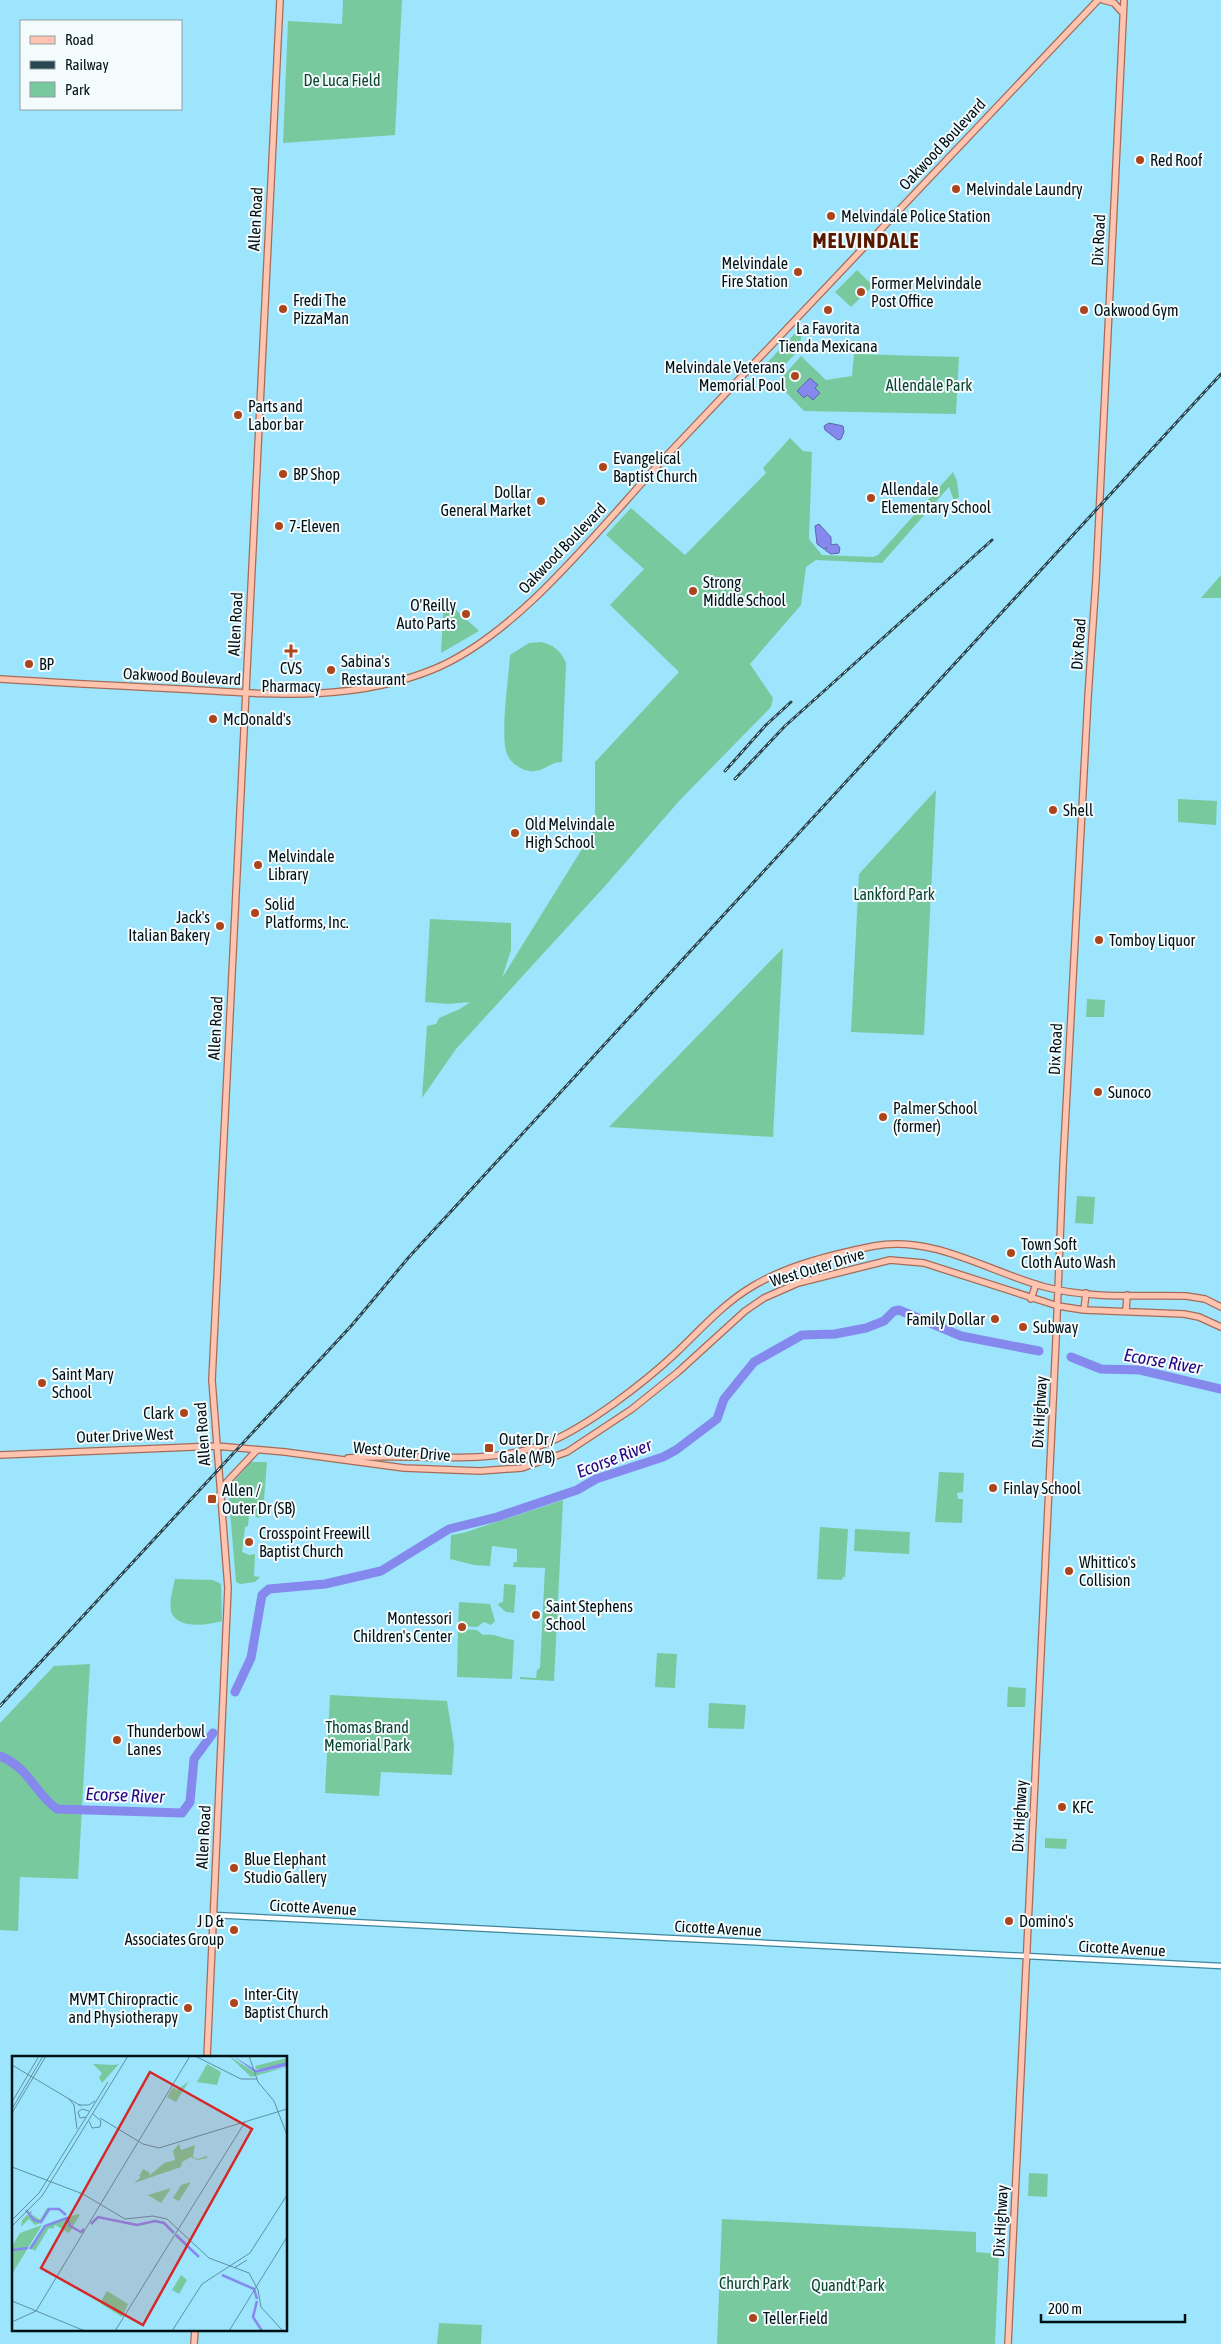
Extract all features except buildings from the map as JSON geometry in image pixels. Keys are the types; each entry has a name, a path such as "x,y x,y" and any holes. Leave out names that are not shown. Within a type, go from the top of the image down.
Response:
{"main road":[{"name":"Allen Road","path":"207,2056 228,1593 212,1380 280,0"},
{"name":"Oakwood Boulevard","path":"0,679 308,695 372,688 387,684 434,669 472,647 512,618 564,568 675,447 1098,0"},
{"path":"1102,0 1114,3 1120,7 1124,15"},
{"name":"Dix Road","path":"1058,1290 1063,1157 1096,580 1124,0"},
{"name":"West Outer Drive","path":"341,1459 373,1456 508,1454 547,1443 578,1427 655,1371 733,1299 752,1286 797,1267 862,1249 890,1244 929,1248 1058,1290 1127,1295 1186,1296 1205,1299 1221,1307"},
{"name":"West Outer Drive","path":"341,1459 404,1468 480,1472 522,1468 549,1460 582,1444 652,1395 745,1311 764,1298 798,1283 878,1262 903,1260 924,1263 1031,1299 1058,1306 1084,1310 1192,1315 1221,1327"},
{"path":"1031,1299 1036,1284"},
{"name":"Dix Highway","path":"1008,2344 1058,1290"},
{"path":"1084,1310 1086,1293"},
{"path":"1126,1311 1127,1295"},
{"name":"Outer Drive West","path":"0,1455 216,1446 341,1459"},
{"path":"220,1494 226,1483 257,1450"}],"street":[{"name":"Cicotte Avenue","path":"214,1915 1221,1966"}],"green space":[{"name":"De Luca Field","path":"343,0 402,0 395,135 283,143 288,21 342,24"},
{"path":"857,270 873,286 851,307 835,292"},
{"path":"799,329 802,333 799,350 777,373 772,374 764,366"},
{"name":"Allendale Park","path":"854,354 959,357 956,414 804,411 777,383 801,356 826,380 852,376"},
{"path":"790,438 803,451 812,452 809,539 822,555 873,557 878,555 953,472 957,481 959,497 954,501 949,487 882,563 816,560 806,567 801,605 750,664 773,698 771,707 680,800 605,886 456,1049 422,1098 427,1026 436,1024 439,1018 460,1009 470,1002 448,1004 425,1002 430,919 511,923 511,950 502,978 595,828 595,762 679,672 610,605 644,569 606,535 631,508 685,555 766,473 763,468"},
{"path":"1221,575 1221,598 1201,598"},
{"path":"444,599 479,631 441,653"},
{"path":"541,642 556,649 566,663 562,762 530,771 514,764 508,756 505,748 504,723 510,655 529,643"},
{"name":"Lankford Park","path":"936,790 924,1035 851,1032 859,874"},
{"path":"1178,799 1217,801 1216,825 1178,822"},
{"path":"783,948 773,1137 609,1127"},
{"path":"1087,999 1105,1000 1104,1017 1086,1017"},
{"path":"1077,1196 1095,1197 1093,1224 1075,1223"},
{"path":"251,1462 267,1462 263,1513 257,1518 255,1514 256,1506 250,1506 242,1552 249,1555 255,1554 254,1576 260,1577 255,1582 240,1584 236,1582 228,1488"},
{"path":"939,1472 964,1473 963,1492 957,1493 958,1499 963,1499 962,1523 935,1522"},
{"path":"563,1500 554,1681 520,1679 520,1677 536,1678 537,1670 540,1668 545,1568 513,1567 514,1562 517,1562 517,1549 492,1546 490,1566 474,1565 450,1559 451,1535 463,1533"},
{"path":"820,1527 848,1529 845,1578 843,1576 842,1580 817,1579"},
{"path":"855,1529 910,1532 909,1554 854,1551"},
{"path":"175,1579 213,1580 221,1584 222,1621 193,1625 186,1624 174,1617 170,1603"},
{"path":"504,1584 516,1585 514,1613 506,1612 498,1605 503,1602"},
{"path":"459,1602 490,1604 495,1621 491,1625 484,1622 477,1627 458,1626"},
{"path":"458,1629 477,1630 483,1635 514,1640 512,1679 457,1677"},
{"path":"657,1653 677,1654 675,1688 655,1687"},
{"path":"90,1664 78,1879 20,1877 18,1931 0,1930 0,1723 54,1666"},
{"path":"1008,1687 1026,1688 1025,1707 1007,1707"},
{"name":"Thomas Brand Memorial Park","path":"330,1695 447,1701 454,1745 452,1775 381,1772 379,1796 325,1793"},
{"path":"709,1703 746,1705 744,1729 708,1728"},
{"path":"1045,1838 1067,1839 1066,1849 1045,1848"},
{"path":"1029,2173 1048,2174 1047,2197 1028,2196"},
{"name":"Quandt Park","path":"722,2219 976,2232 976,2252 999,2254 995,2344 717,2344"},
{"path":"439,2323 482,2325 481,2344 437,2344"}],"water":[{"path":"810,378 818,385 815,388 820,393 813,400 807,395 804,398 797,391"},
{"path":"829,423 843,426 844,432 841,439 838,440 825,430 824,426"},
{"path":"819,524 831,537 831,545 837,544 840,548 839,553 831,554 825,550 827,547 824,549 817,544 815,526"}],"waterway":[{"name":"Ecorse River","path":"235,1692 251,1658 262,1595 269,1589 325,1584 381,1571 449,1529 497,1517 577,1490 596,1479 663,1457 676,1450 717,1419 724,1399 754,1362 802,1335 835,1334 866,1328 884,1321 894,1311 899,1310 961,1336 1039,1351"},
{"name":"Ecorse River","path":"1071,1357 1101,1369 1140,1370 1221,1389"},
{"name":"Ecorse River","path":"0,1756 10,1761 26,1774 49,1803 57,1809 182,1813 190,1802 194,1759 213,1733"}],"railway":[{"path":"0,1706 352,1325 409,1257 1221,374"},
{"path":"735,779 785,726 992,540"},
{"path":"725,771 766,725 791,702"}],"place":[{"name":"Red Roof","path":"1140,160"},
{"name":"Melvindale Laundry","path":"956,189"},
{"name":"Melvindale Police Station","path":"831,216"},
{"name":"Melvindale Fire Station","path":"798,272"},
{"name":"Former Melvindale Post Office","path":"861,292"},
{"name":"Fredi The PizzaMan","path":"283,309"},
{"name":"La Favorita Tienda Mexicana","path":"828,310"},
{"name":"Oakwood Gym","path":"1084,310"},
{"name":"Melvindale Veterans Memorial Pool","path":"795,376"},
{"name":"Parts and Labor bar","path":"238,415"},
{"name":"Evangelical Baptist Church","path":"603,467"},
{"name":"BP Shop","path":"283,474"},
{"name":"Allendale Elementary School","path":"871,498"},
{"name":"Dollar General Market","path":"541,501"},
{"name":"7-Eleven","path":"279,526"},
{"name":"Strong Middle School","path":"693,591"},
{"name":"O'Reilly Auto Parts","path":"466,614"},
{"name":"CVS Pharmacy","path":"291,651"},
{"name":"BP","path":"29,664"},
{"name":"Sabina's Restaurant","path":"331,670"},
{"name":"McDonald's","path":"213,719"},
{"name":"Shell","path":"1053,810"},
{"name":"Old Melvindale High School","path":"515,833"},
{"name":"Melvindale Library","path":"258,865"},
{"name":"Solid Platforms, Inc.","path":"255,913"},
{"name":"Jack's Italian Bakery","path":"220,926"},
{"name":"Tomboy Liquor","path":"1099,940"},
{"name":"Sunoco","path":"1098,1092"},
{"name":"Palmer School (former)","path":"883,1117"},
{"name":"Town Soft Cloth Auto Wash","path":"1011,1253"},
{"name":"Family Dollar","path":"995,1319"},
{"name":"Subway","path":"1023,1327"},
{"name":"Saint Mary School","path":"42,1383"},
{"name":"Clark","path":"184,1413"},
{"name":"Outer Dr / Gale (WB)","path":"489,1448"},
{"name":"Finlay School","path":"993,1488"},
{"name":"Allen / Outer Dr (SB)","path":"212,1499"},
{"name":"Crosspoint Freewill Baptist Church","path":"249,1542"},
{"name":"Whittico's Collision","path":"1069,1571"},
{"name":"Saint Stephens School","path":"536,1615"},
{"name":"Montessori Children's Center","path":"462,1627"},
{"name":"Thunderbowl Lanes","path":"117,1740"},
{"name":"KFC","path":"1062,1807"},
{"name":"Blue Elephant Studio Gallery","path":"234,1868"},
{"name":"Domino's","path":"1009,1921"},
{"name":"J D & Associates Group","path":"234,1930"},
{"name":"Inter-City Baptist Church","path":"234,2003"},
{"name":"MVMT Chiropractic and Physiotherapy","path":"188,2008"},
{"name":"Teller Field","path":"753,2318"}],"district":[{"name":"MELVINDALE","path":"866,240"}],"park label":[{"name":"Church Park","path":"754,2283"}]}
